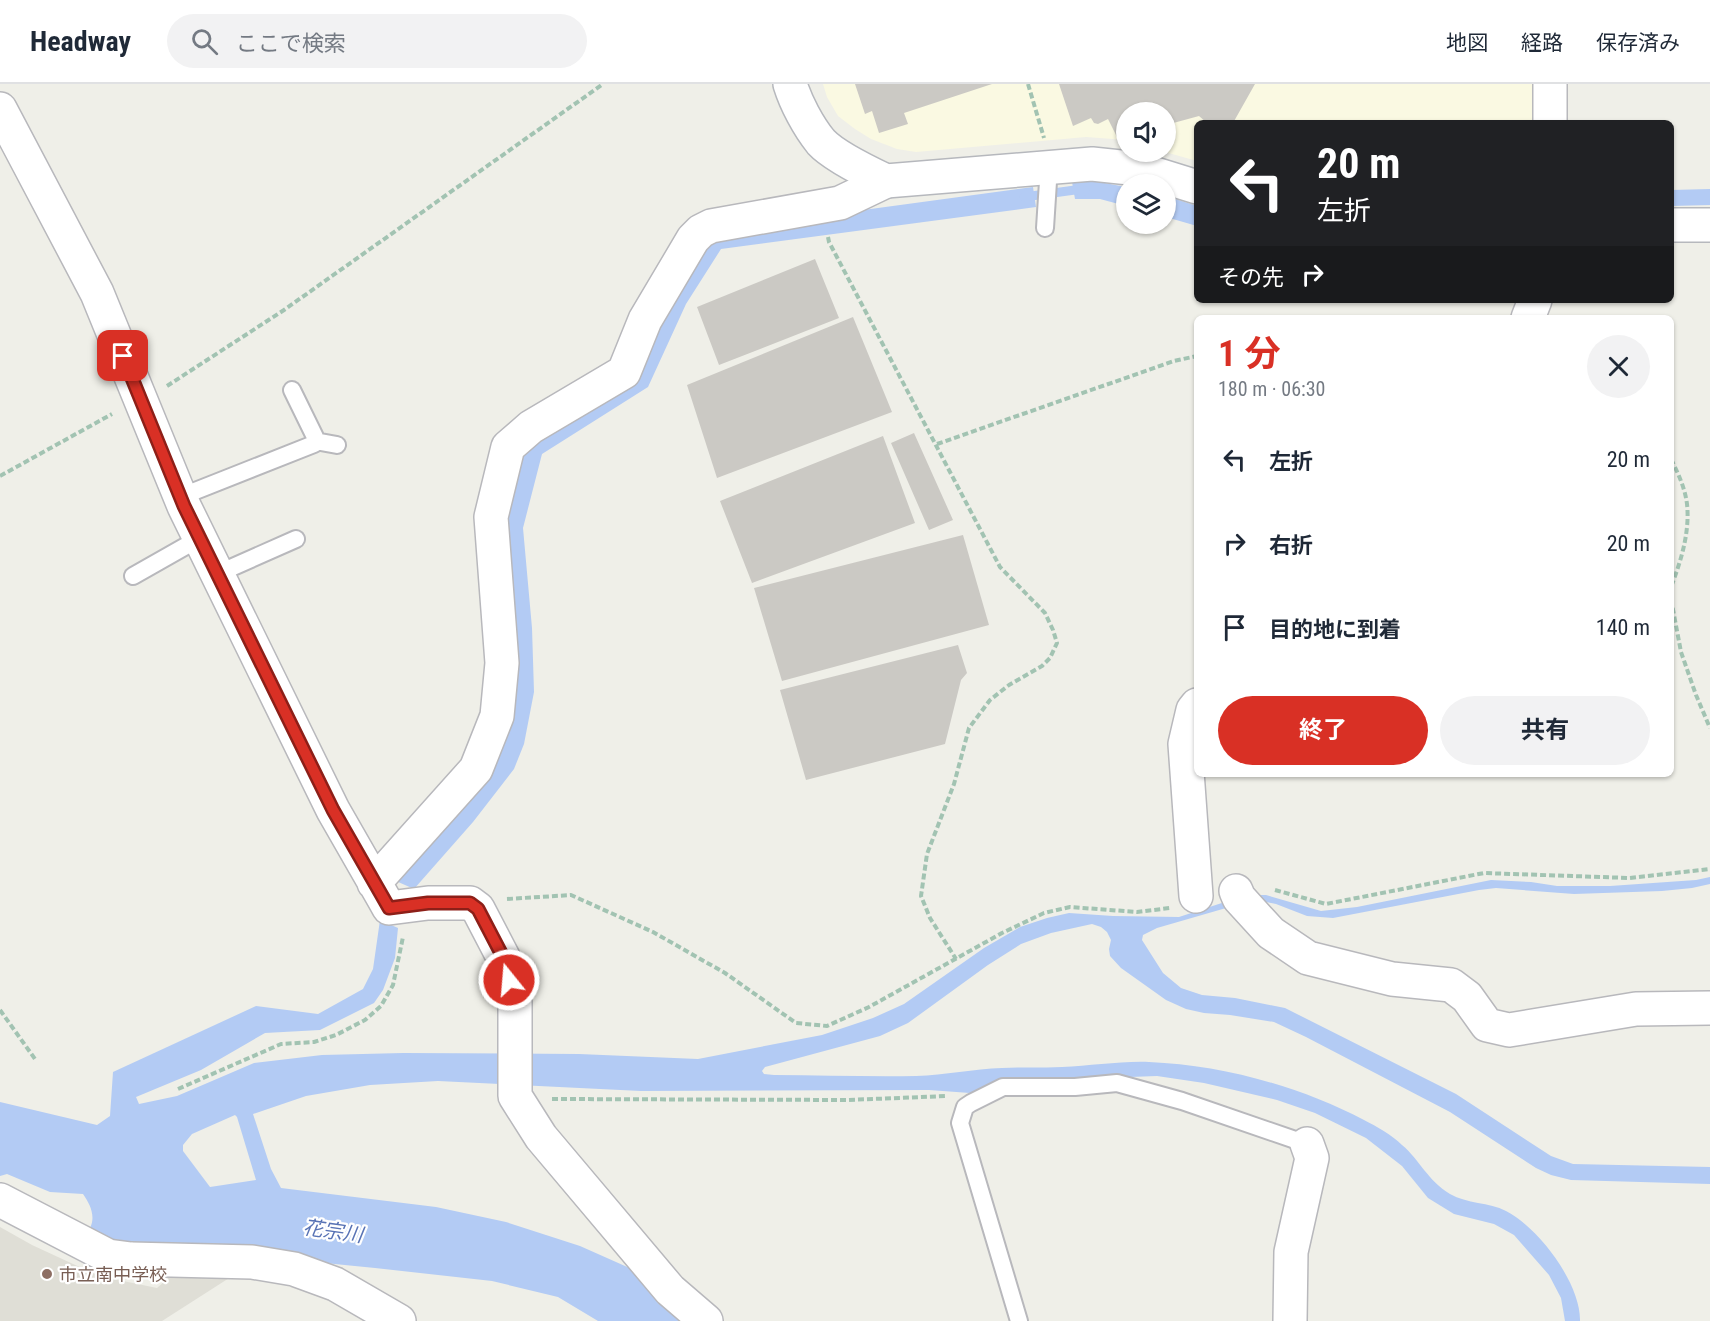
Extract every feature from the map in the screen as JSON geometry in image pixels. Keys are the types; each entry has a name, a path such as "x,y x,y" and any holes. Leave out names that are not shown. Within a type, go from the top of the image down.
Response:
{"street":[{"path":"790,84 822,143 857,166 886,181"},
{"path":"1550,84 1550,120"},
{"path":"0,109 97,292 180,497 333,810 374,883 389,908 428,903 470,903 478,909 503,957 515,1003 514,1096 541,1137 670,1290 706,1321"},
{"path":"374,883 476,769 497,716 502,663 491,517 508,447 531,427 624,372 645,320 693,239 701,231 711,226 840,203 886,181 1048,157 1139,169 1194,186"},
{"path":"1674,225 1710,225"},
{"path":"1194,709 1185,744 1196,896"},
{"path":"1236,891 1239,898 1271,933 1308,958 1392,979 1451,985 1467,997 1487,1025 1509,1030 1636,1010 1710,1008"},
{"path":"1290,1321 1291,1252 1312,1158 1307,1144"},
{"path":"0,1200 108,1256 131,1259 252,1262 294,1269 335,1284 399,1321"}],"lane":[{"path":"1045,228 1048,157"},
{"path":"180,497 314,444 315,437 292,390"},
{"path":"315,441 337,445"},
{"path":"133,576 200,538"},
{"path":"217,574 296,539"},
{"path":"1019,1321 960,1123 965,1107 970,1102 1003,1087 1075,1087 1118,1083 1182,1101 1307,1144"}],"path":[{"path":"0,476 141,401 284,310 603,84"},
{"path":"1028,84 1048,157"},
{"path":"829,242 1000,567 1045,613 1057,643 1050,658 1042,666 990,700 969,728 954,784 927,854 921,896 930,918 956,959"},
{"path":"937,444 1174,361 1194,357"},
{"path":"1674,466 1687,504 1686,536 1674,580"},
{"path":"1674,615 1681,652 1710,728"},
{"path":"1236,891 1262,886 1326,904 1484,873 1630,878 1710,869"},
{"path":"470,903 535,896 571,895 653,932 725,973 796,1023 827,1026 869,1007 1002,933 1044,913 1070,907 1137,912 1178,907 1196,896"},
{"path":"178,1089 281,1044 314,1041 336,1035 365,1020 381,1006 393,985 406,924 406,906"},
{"path":"0,1010 35,1059"},
{"path":"514,1096 548,1099 848,1100 945,1095 970,1102"}],"shaded area":[{"path":"823,84 1535,84 1534,120 1194,120 1194,160 1176,155 1176,102 1116,102 1116,139 1086,137 916,152 897,149 871,139 838,116 827,97"},
{"name":"市立南中学校","path":"0,1227 32,1245 99,1276 157,1288 172,1275 237,1273 162,1321 0,1321"}],"water":[{"path":"1089,180 1116,185 1116,203 1100,199 1075,199 1072,182"},
{"path":"1033,187 1036,207 721,249 686,304 648,387 542,454 523,528 532,628 534,692 524,744 514,769 473,822 414,889 396,881 478,779 502,528 523,445 614,387 701,241 723,229"},
{"path":"1710,189 1710,205 1674,206 1674,190"},
{"path":"1176,199 1194,205 1194,225 1176,220"},
{"path":"1710,877 1710,884 1662,891 1574,894 1496,888 1333,918 1307,916 1262,901 1258,895 1266,895 1321,911 1357,907 1491,880 1557,886 1610,886"},
{"name":"花宗川","path":"1231,900 1233,906 1157,928 1143,935 1142,940 1163,973 1181,988 1202,995 1235,998 1285,1008 1456,1094 1551,1156 1573,1164 1710,1167 1710,1184 1571,1180 1551,1175 1536,1168 1450,1112 1274,1022 1204,1013 1186,1009 1166,1000 1121,968 1110,956 1111,940 1107,932 1092,924 1051,933 1021,944 908,1023 880,1036 765,1067 762,1071 764,1074 774,1075 916,1076 991,1069 1149,1062 1232,1073 1287,1087 1339,1108 1384,1131 1398,1141 1435,1183 1450,1194 1464,1200 1499,1208 1519,1219 1544,1244 1566,1274 1574,1291 1580,1321 1565,1321 1561,1298 1549,1275 1514,1235 1494,1224 1454,1214 1428,1198 1402,1166 1366,1138 1315,1113 1277,1100 1204,1083 1157,1076 997,1082 970,1093 929,1090 641,1091 438,1081 370,1085 306,1096 253,1114 271,1169 281,1188 436,1207 506,1222 580,1246 634,1270 693,1321 598,1321 558,1297 492,1281 112,1242 90,1228 91,1210 83,1194 50,1192 7,1174 0,1176 0,1102 97,1125 110,1116 113,1072 256,1006 318,1014 363,989 373,969 380,920 398,928 395,958 383,990 374,1003 320,1030 265,1033 201,1070 136,1097 139,1104 177,1096 254,1063 322,1055 579,1054 698,1059 822,1035 873,1018 904,1004 984,948 1020,927 1047,918 1069,913 1179,917","holes":["235,1115 256,1180 210,1187 183,1151 183,1145 192,1134"]}],"building":[{"path":"855,84 992,84 904,113 908,124 879,133 872,111 865,114"},
{"path":"1059,84 1255,84 1235,120 1204,120 1199,116 1176,122 1176,102 1116,102 1116,135 1108,119 1098,124 1094,123 1091,118 1073,126"},
{"path":"815,259 839,318 719,365 697,307"},
{"path":"853,317 892,412 717,478 687,385"},
{"path":"914,433 953,520 929,530 891,443"},
{"path":"883,436 915,523 752,583 720,501"},
{"path":"963,535 989,625 782,681 754,588"},
{"path":"958,645 967,673 961,680 945,744 806,780 780,690"}],"waterway":[{"path":"1024,197 1075,190 1085,191"}],"place":[{"name":"市立南中学校","path":"47,1274"}],"route":[{"path":"123,356 184,506 333,810 389,908 428,903 470,903 478,909 503,957 509,980"}]}
